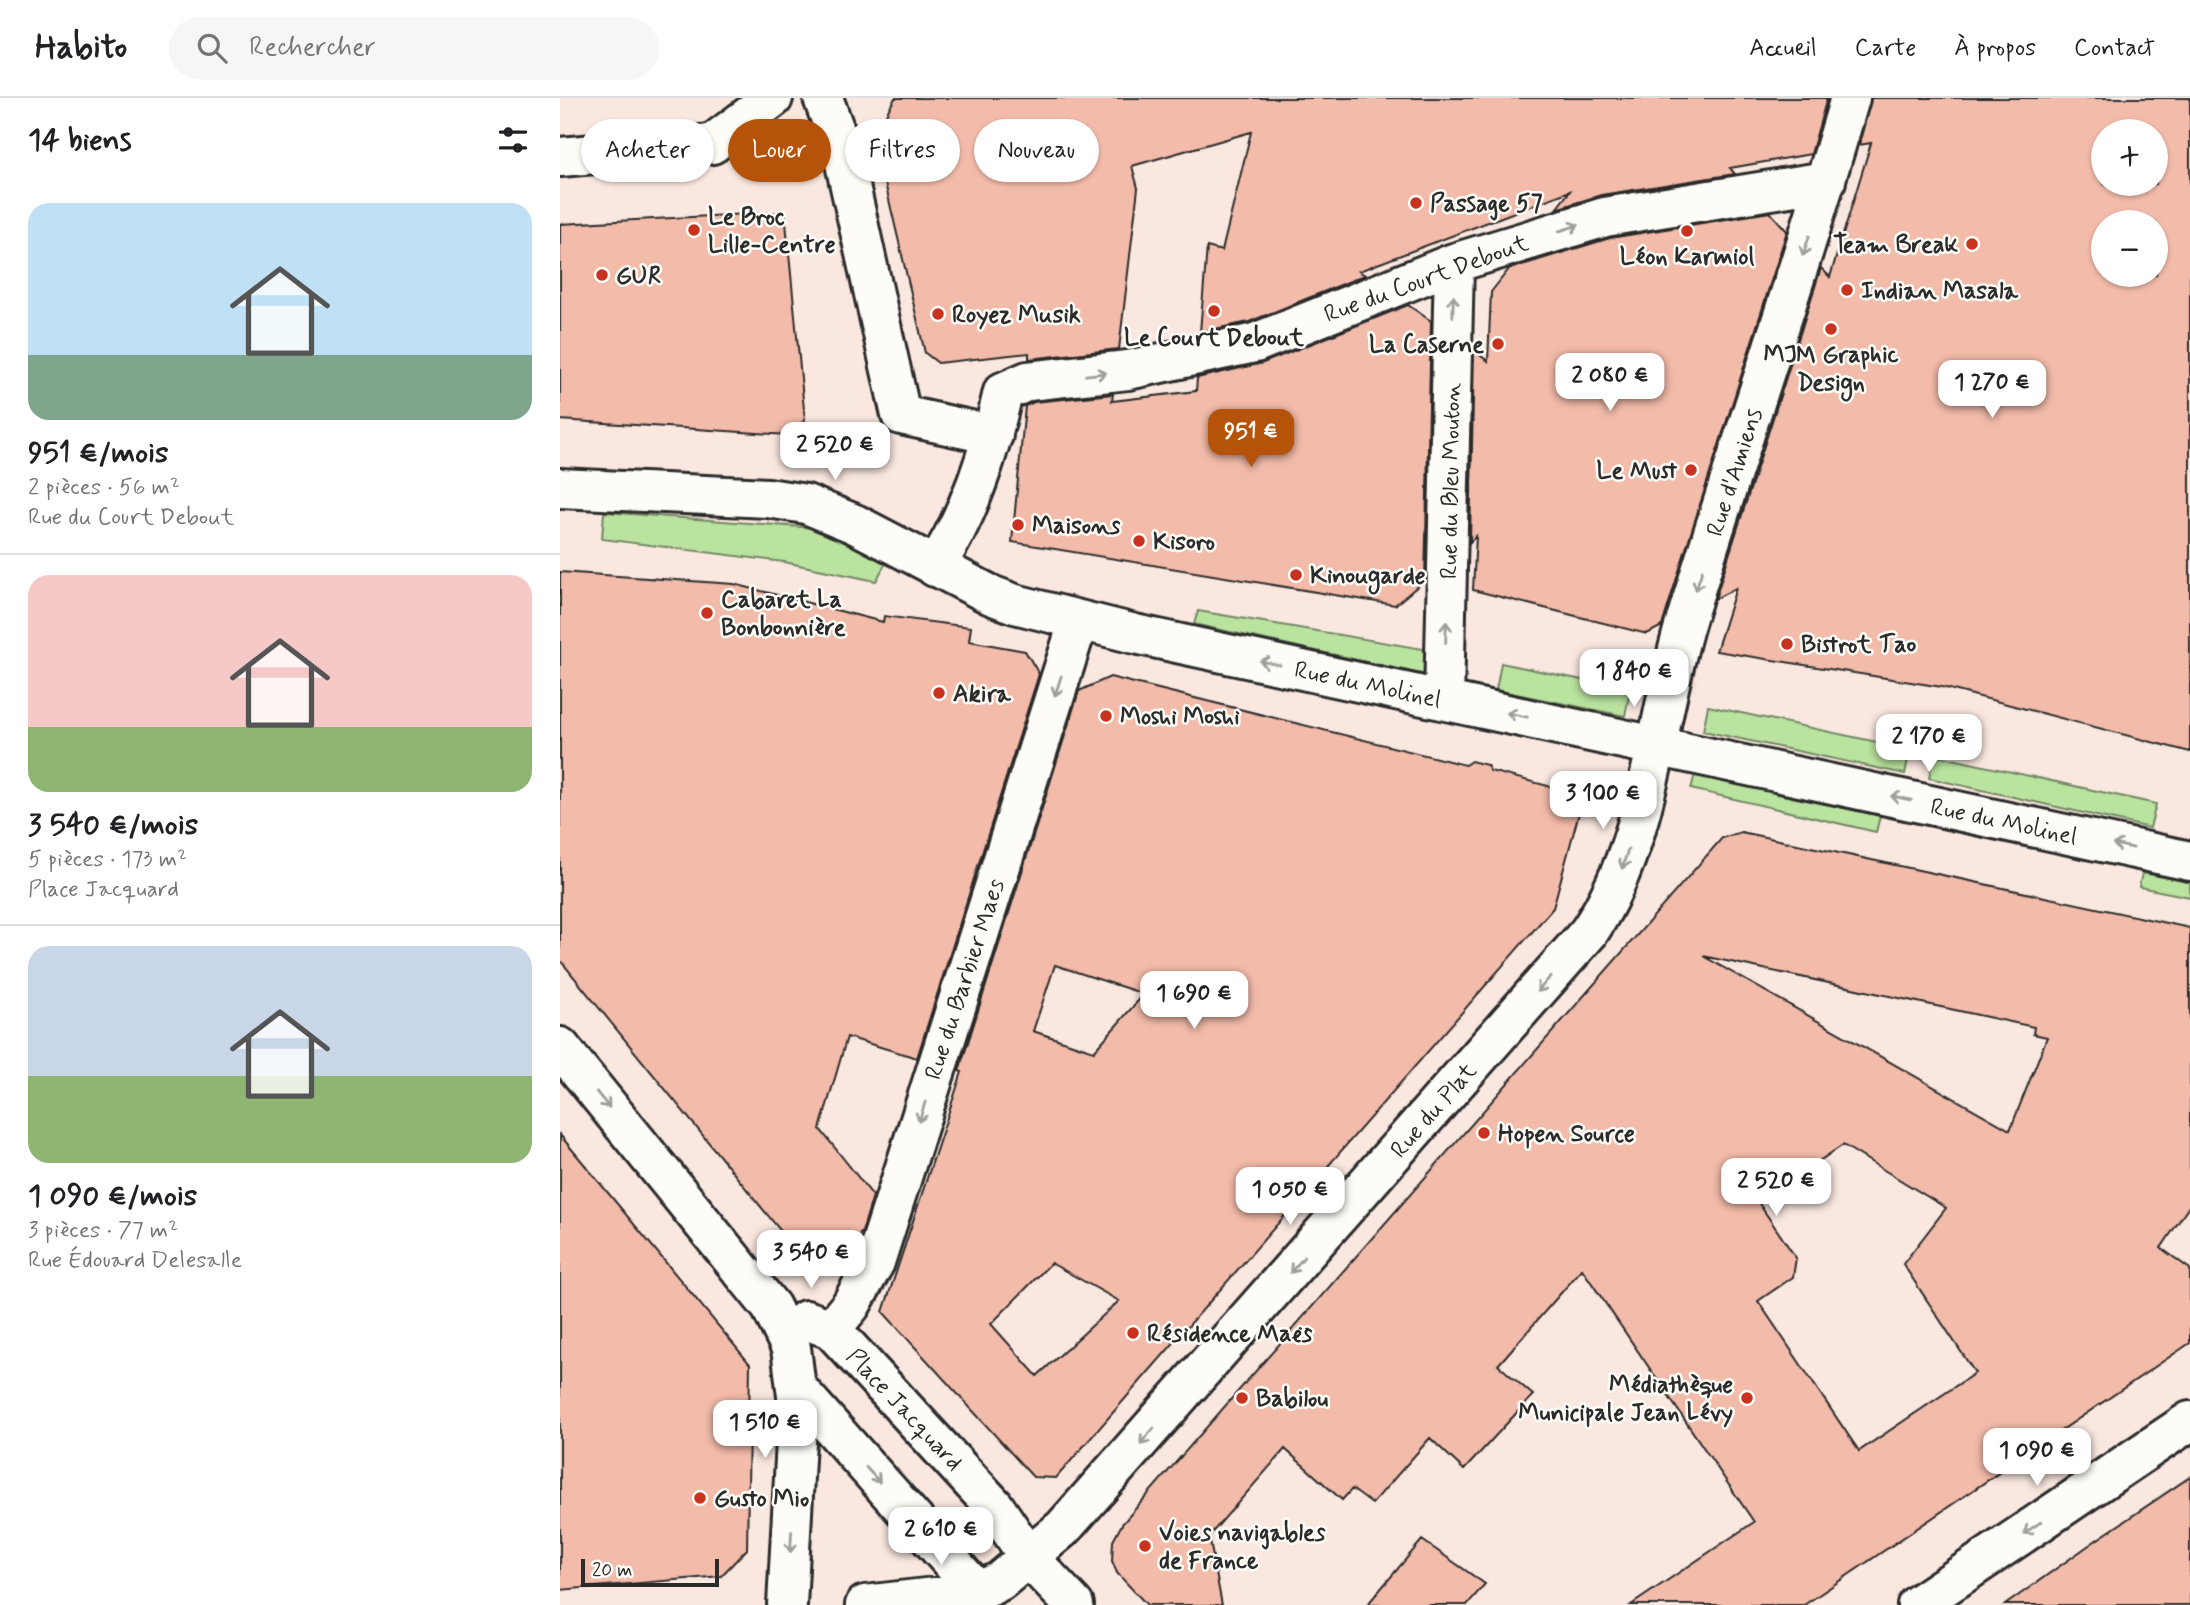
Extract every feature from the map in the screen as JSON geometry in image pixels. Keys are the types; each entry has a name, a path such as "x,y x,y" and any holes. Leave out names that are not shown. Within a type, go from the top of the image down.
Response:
{"street":[{"path":"560,156 712,144 773,98"},
{"path":"823,98 842,150 901,415 993,435 964,520 935,567"},
{"name":"Rue d'Amiens","path":"1655,746 1685,623 1850,98"},
{"name":"Rue du Court Debout","path":"993,435 1003,392 1028,381 1128,370 1255,343 1454,263 1605,217 1826,181"},
{"name":"Rue du Bleu Mouton","path":"1444,700 1454,263"},
{"name":"Rue du Molinel","path":"560,488 789,500 831,512 935,567 1015,604 1655,746 2190,860"},
{"name":"Rue du Barbier Maes","path":"831,1329 851,1305 875,1262 1079,620"},
{"name":"Rue du Plat","path":"1030,1559 1091,1499 1589,932 1606,906 1622,870 1645,794 1655,746"},
{"path":"560,1047 771,1307 791,1348 798,1404 787,1605"},
{"name":"Place Jacquard","path":"771,1307 831,1329 993,1506 1030,1559 1074,1605"},
{"path":"796,1387 978,1592"},
{"path":"1917,1605 2190,1421"},
{"path":"865,1605 978,1592 1000,1581 1030,1559"}],"green space":[{"path":"604,512 815,528 834,533 888,559 876,581 784,562 602,539"},
{"path":"1198,611 1435,651 1430,676 1194,624"},
{"path":"1501,663 1630,690 1625,716 1496,690"},
{"path":"1708,706 1910,749 1905,774 1703,731"},
{"path":"1934,755 2156,804 2150,828 1929,778"},
{"path":"1695,774 1880,816 1876,832 1691,789"},
{"path":"2142,873 2190,882 2190,897 2139,887"}],"building":[{"path":"895,98 1827,98 1811,154 1730,168 1735,174 1601,195 1556,209 1570,191 1359,271 1365,275 1249,322 1200,332 1207,247 1222,251 1251,132 1132,166 1138,188 1119,349 1029,359 1029,353 938,363 925,353 885,182 960,182 960,119 883,119"},
{"path":"1871,98 2190,98 2190,752 1942,687 1716,651 1736,588 1715,599 1821,268 1830,277 1871,143 1859,145"},
{"path":"785,212 805,420 788,435 560,420 560,224"},
{"path":"1770,212 1787,231 1662,626 1647,634 1473,590 1476,536 1470,542 1474,351 1488,361 1491,292 1509,269 1610,238"},
{"path":"1408,305 1431,321 1425,580 1395,605 1012,542 1025,406 1034,402 1113,394 1112,401 1196,391 1197,378 1263,363"},
{"path":"560,572 734,584 883,622 884,616 971,627 969,641 1025,651 1039,674 917,1058 847,1037 820,1129 873,1196 862,1232 826,1265 810,1267 560,960"},
{"path":"1110,677 1465,765 1471,761 1487,765 1490,771 1572,792 1580,809 1553,908 1056,1478 1033,1477 883,1312 962,1072 959,1071 1079,691","holes":["1055,965 1144,994 1094,1051 1033,1031","1051,1263 1119,1301 1037,1376 991,1324"]},
{"path":"1741,832 2190,928 2190,1205 2161,1248 2190,1269 2190,1343 1804,1605 1631,1605 1754,1522 1582,1269 1498,1365 1533,1395 1464,1470 1430,1438 1372,1504 1352,1489 1342,1500 1285,1449 1209,1536 1222,1605 1147,1605 1117,1573 1112,1561 1113,1541 1122,1524 1722,838","holes":["1703,956 2034,1027 2033,1034 2047,1037 2010,1130","1843,1145 1946,1208 1903,1264 1975,1373 1859,1451 1758,1301 1793,1277 1796,1258 1758,1202"]},
{"path":"560,1135 750,1364 747,1549 721,1576 560,1590"},
{"path":"2190,1477 2190,1605 2005,1605 2092,1543"},
{"path":"1422,1540 1485,1584 1467,1605 1367,1605"}],"place":[{"name":"Passage 57","path":"1416,203"},
{"name":"Le Broc Lille-Centre","path":"694,230"},
{"name":"Léon Karmiol","path":"1687,231"},
{"name":"Team Break","path":"1972,244"},
{"name":"GUR","path":"602,275"},
{"name":"Indian Masala","path":"1847,290"},
{"name":"Le Court Debout","path":"1214,311"},
{"name":"Royez Musik","path":"938,314"},
{"name":"MJM Graphic Design","path":"1831,329"},
{"name":"La Caserne","path":"1498,344"},
{"name":"Le Must","path":"1691,470"},
{"name":"Maisons","path":"1018,525"},
{"name":"Kisoro","path":"1139,541"},
{"name":"Kinougarde","path":"1296,575"},
{"name":"Cabaret La Bonbonnière","path":"707,613"},
{"name":"Bistrot Tao","path":"1787,644"},
{"name":"Akira","path":"939,693"},
{"name":"Moshi Moshi","path":"1106,716"},
{"name":"Hopen Source","path":"1484,1133"},
{"name":"Résidence Maës","path":"1133,1333"},
{"name":"Babilou","path":"1242,1398"},
{"name":"Médiathèque Municipale Jean Lévy","path":"1747,1398"},
{"name":"Gusto Mio","path":"700,1498"},
{"name":"Voies navigables de France","path":"1145,1546"}]}
